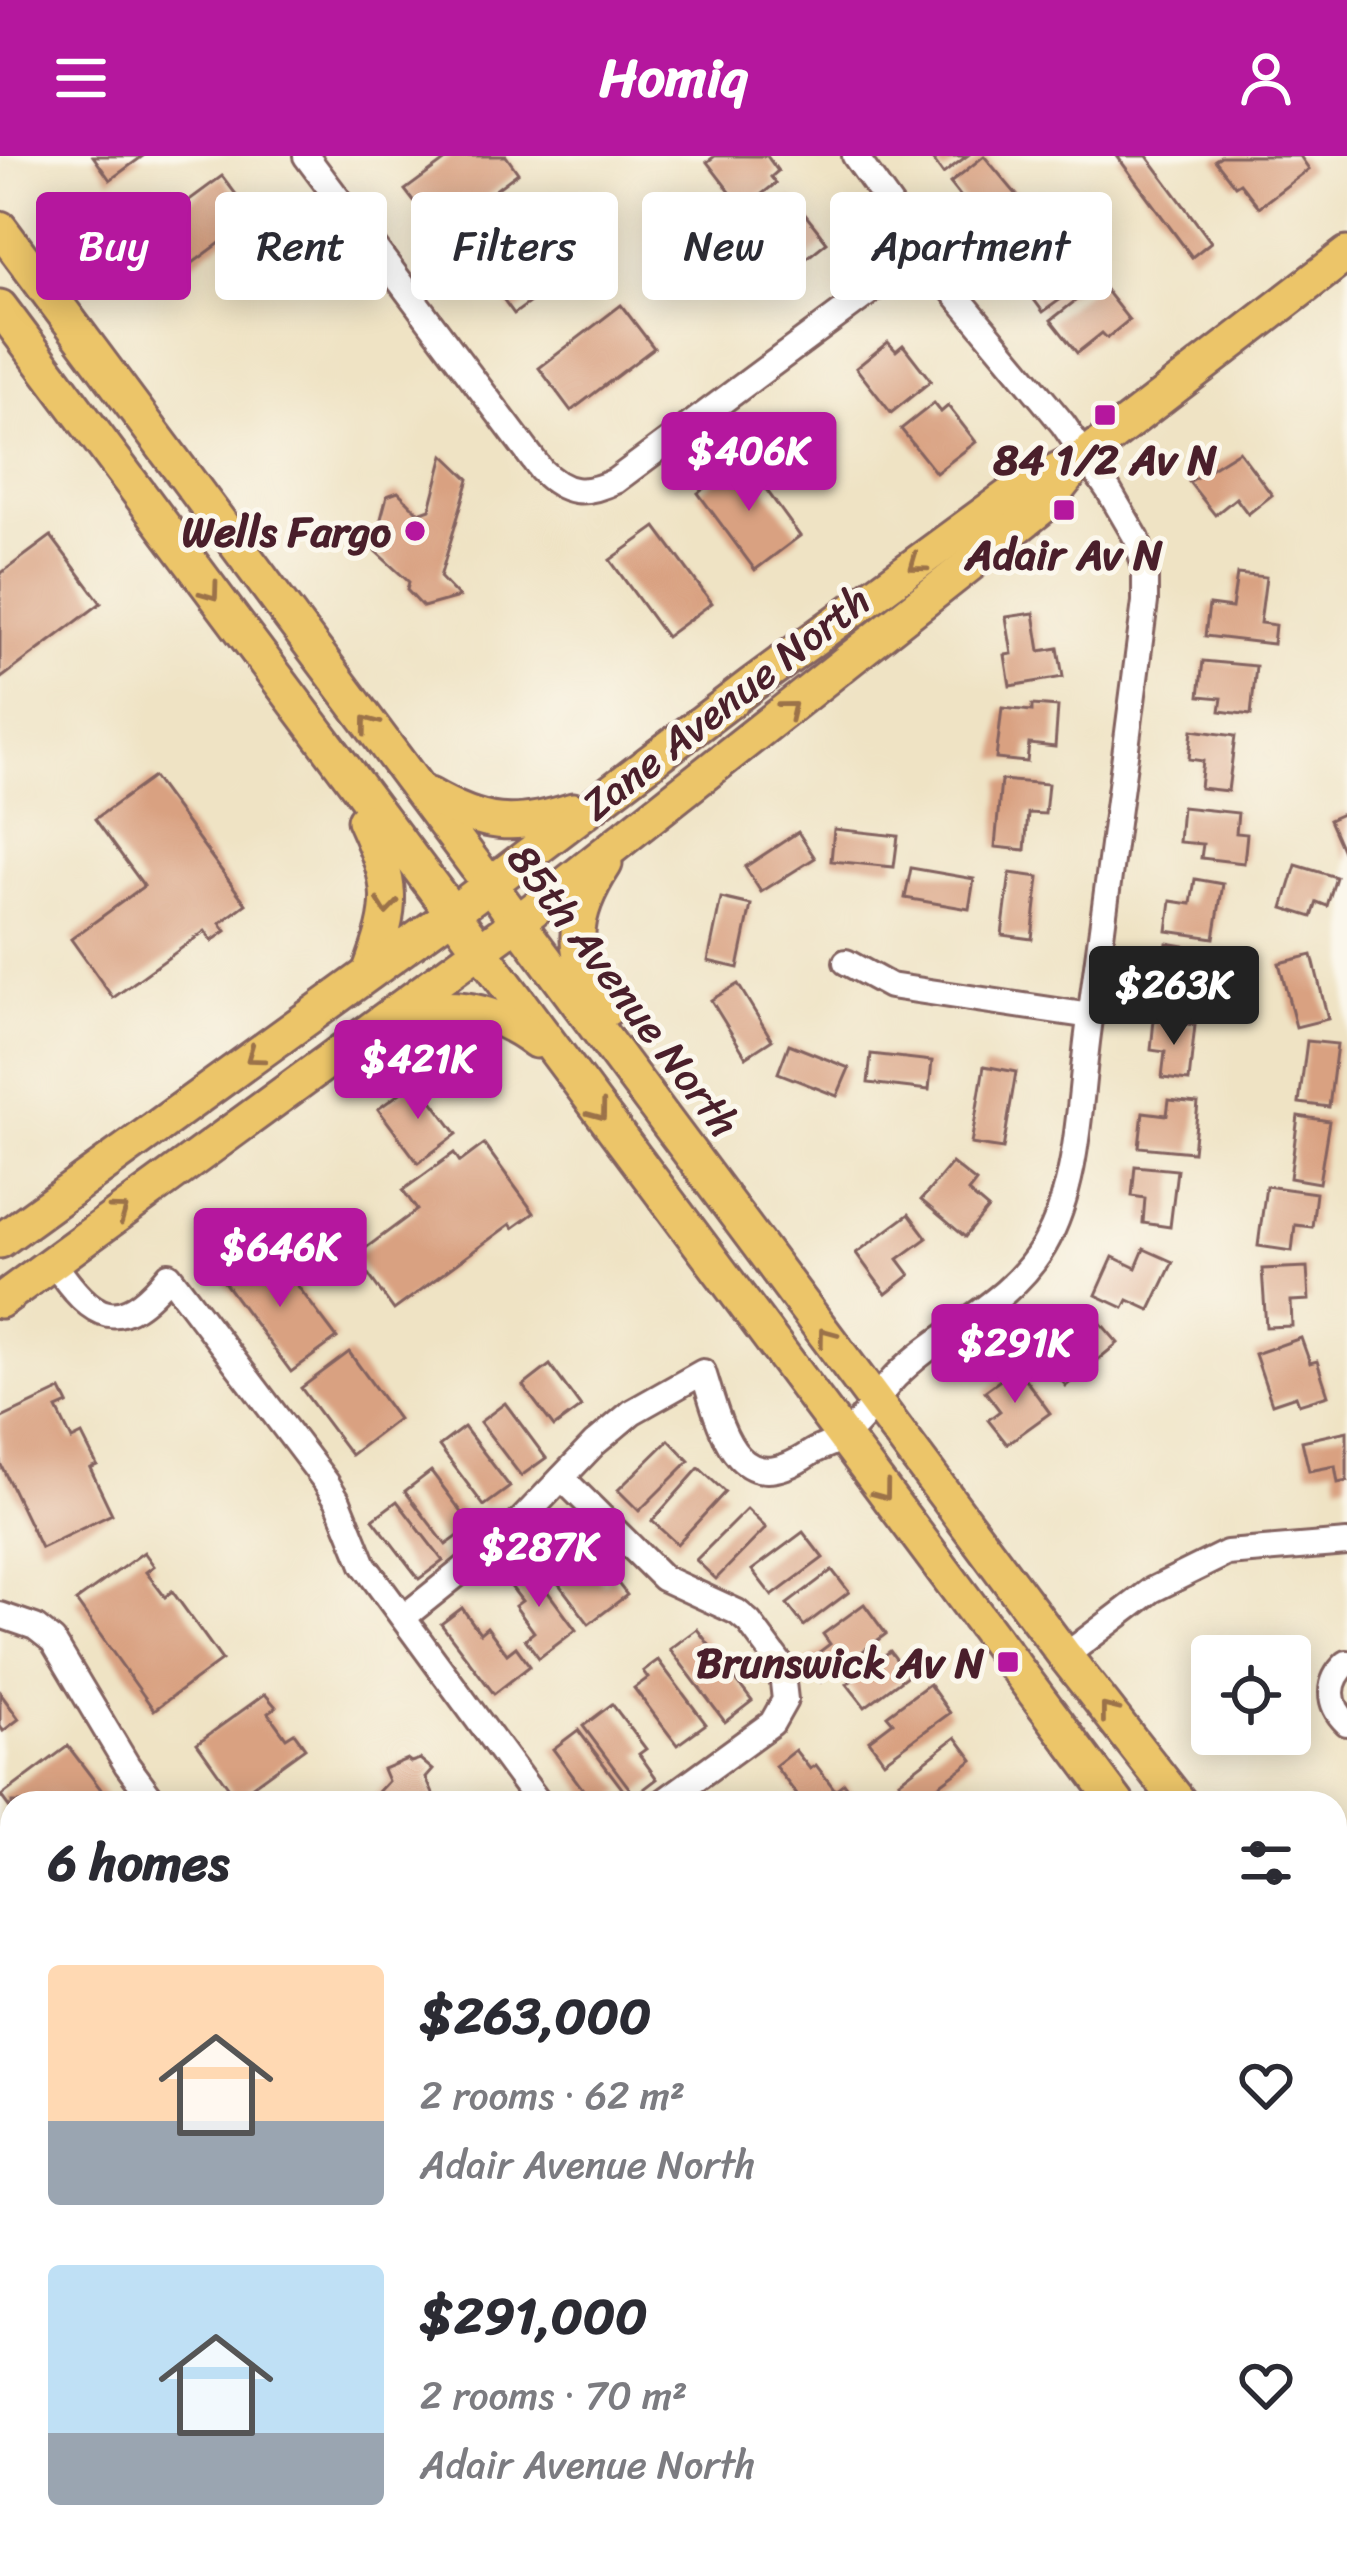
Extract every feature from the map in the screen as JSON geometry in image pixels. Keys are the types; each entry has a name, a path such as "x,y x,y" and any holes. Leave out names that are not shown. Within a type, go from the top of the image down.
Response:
{"main road":[{"name":"85th Avenue North","path":"0,228 1065,1656 1171,1791"},
{"name":"Zane Avenue North","path":"0,1241 451,914 1014,492 1085,456 1347,254"},
{"path":"0,307 1108,1791"},
{"name":"Zane Avenue North","path":"0,1300 628,837 1046,504 1085,456"},
{"path":"339,763 388,877 388,910 369,973"},
{"path":"418,790 465,816 492,822 532,823 598,802"},
{"path":"628,837 588,892 578,928 580,963 590,986 720,1163 738,1216"},
{"path":"341,1052 389,1021 453,1007 518,1027 559,1057"}],"street":[{"path":"306,156 541,470 556,485 576,493 615,482 859,300"},
{"path":"854,156 880,192"},
{"path":"404,1617 473,1565 632,1412 703,1372 722,1431 748,1466 778,1471 842,1438 896,1376 1025,1274 1061,1209 1091,1016 1144,602 1144,569 1137,538 1085,456 961,300"},
{"path":"846,962 890,986 1091,1016"},
{"path":"53,1262 85,1302 112,1314 137,1309 169,1275 326,1482 364,1565 529,1791"},
{"path":"562,1478 663,1578 749,1622 781,1665 785,1700 772,1723 676,1791"},
{"path":"1065,1656 1152,1590 1227,1553 1347,1543"},
{"path":"0,1615 35,1627 53,1641 146,1791"},
{"path":"1347,1663 1337,1672 1331,1694 1338,1715 1347,1723"}],"building":[{"path":"93,156 143,156 110,180"},
{"path":"451,156 506,156 518,173 493,192 411,192 411,198 405,190"},
{"path":"715,156 767,156 778,171 771,177 776,183 765,192 730,192 707,162"},
{"path":"930,156 967,156 943,174"},
{"path":"984,156 1014,192 957,192 950,183"},
{"path":"1117,156 1147,156 1211,242 1192,257"},
{"path":"1221,156 1300,156 1309,169 1259,207 1215,160"},
{"path":"222,176 234,192 215,192 215,247 191,264 191,199"},
{"path":"806,216 827,242 806,259"},
{"path":"1112,298 1129,320 1077,353 1051,320 1076,300"},
{"path":"504,300 533,300 514,314"},
{"path":"1034,300 1060,300 1043,312"},
{"path":"621,305 654,348 571,411 539,368"},
{"path":"888,342 896,351 903,345 931,381 891,413 856,368"},
{"path":"934,403 941,412 948,406 976,442 936,473 901,429"},
{"path":"1239,451 1272,495 1248,514 1236,498 1215,515 1189,482"},
{"name":"Wells Fargo","path":"444,455 469,479 440,577 459,597 423,607 407,590 409,582 373,549 387,496 398,492 419,513 430,509"},
{"path":"744,459 800,536 755,570 698,493"},
{"path":"656,527 712,603 666,637 610,560"},
{"path":"51,536 101,603 0,679 0,574"},
{"path":"1237,574 1266,577 1260,623 1275,625 1273,644 1205,636 1209,605 1232,608"},
{"path":"1034,613 1040,651 1058,648 1063,677 1010,686 1005,655 1012,654 1006,617"},
{"path":"1203,661 1256,666 1251,715 1220,711 1222,698 1199,696"},
{"path":"1032,705 1058,707 1055,747 1029,744 1027,762 996,759 1002,708 1032,711"},
{"path":"1192,730 1235,736 1228,791 1200,788 1203,761 1189,759"},
{"path":"153,777 246,904 220,923 226,931 212,941 205,931 113,998 71,939 144,886 95,819"},
{"path":"1001,780 1048,784 1045,814 1028,813 1025,850 995,847"},
{"path":"1182,807 1238,813 1236,833 1247,834 1244,863 1201,858 1203,844 1179,842"},
{"path":"1347,812 1347,861 1329,820"},
{"path":"834,829 898,836 894,867 831,861"},
{"path":"798,832 815,858 761,892 745,867"},
{"path":"1296,865 1336,877 1327,906 1317,902 1312,917 1283,908"},
{"path":"911,868 974,879 969,909 905,898"},
{"path":"1010,873 1039,877 1032,939 1002,935"},
{"path":"1195,879 1223,884 1214,938 1167,931 1171,901 1191,904"},
{"path":"721,898 751,905 738,968 708,961"},
{"path":"1167,943 1195,948 1193,956 1219,961 1210,1007 1182,1002 1184,989 1159,985"},
{"path":"1312,955 1328,1019 1296,1027 1279,963"},
{"path":"738,984 772,1040 746,1057 711,1000"},
{"path":"1154,1020 1195,1025 1189,1081 1162,1078 1165,1052 1151,1050"},
{"path":"1307,1041 1337,1044 1329,1107 1299,1103"},
{"path":"789,1044 849,1068 837,1096 778,1073"},
{"path":"871,1054 932,1061 929,1090 868,1083"},
{"path":"984,1066 1016,1072 1003,1149 971,1144"},
{"path":"417,1081 457,1134 418,1163 378,1109"},
{"path":"1169,1100 1198,1103 1193,1152 1139,1147 1143,1112 1167,1115"},
{"path":"1298,1116 1329,1121 1319,1183 1290,1178"},
{"path":"484,1144 534,1213 513,1228 510,1224 394,1310 355,1256 417,1210 403,1190 454,1153 460,1162"},
{"path":"952,1163 976,1182 968,1192 988,1209 965,1237 921,1200"},
{"path":"1135,1166 1177,1170 1170,1227 1143,1223 1145,1198 1132,1196"},
{"path":"1266,1186 1316,1193 1312,1227 1295,1225 1292,1251 1258,1246"},
{"path":"909,1214 927,1238 898,1259 910,1275 886,1294 856,1253"},
{"path":"269,1248 337,1338 291,1372 224,1282"},
{"path":"1144,1249 1173,1262 1150,1310 1128,1300 1124,1308 1096,1295 1113,1257 1136,1268"},
{"path":"1307,1267 1309,1300 1291,1301 1292,1326 1266,1327 1262,1269"},
{"path":"1098,1320 1118,1343 1066,1386 1036,1350 1059,1330 1070,1344"},
{"path":"1301,1338 1310,1363 1317,1361 1328,1395 1299,1404 1296,1396 1272,1404 1255,1354"},
{"path":"349,1352 398,1419 351,1455 301,1388"},
{"path":"550,1365 581,1407 554,1427 523,1386"},
{"path":"1017,1368 1050,1413 1007,1444 988,1420 1000,1411 985,1391"},
{"path":"61,1390 68,1404 57,1409 72,1440 82,1435 97,1465 90,1468 112,1514 41,1548 0,1463 0,1419"},
{"path":"505,1403 546,1458 521,1476 480,1422"},
{"path":"464,1427 510,1487 484,1506 439,1446"},
{"path":"1347,1431 1347,1481 1338,1483 1335,1466 1309,1471 1302,1441"},
{"path":"669,1440 689,1461 639,1511 618,1490"},
{"path":"699,1468 725,1492 677,1544 652,1521"},
{"path":"431,1471 472,1526 446,1545 405,1491"},
{"path":"397,1501 443,1561 419,1579 373,1519"},
{"path":"747,1509 766,1528 716,1579 696,1560"},
{"path":"803,1532 823,1558 772,1596 752,1570"},
{"path":"558,1539 576,1563 583,1558 603,1584 613,1577 627,1595 589,1624 537,1555"},
{"path":"144,1552 154,1566 146,1572 165,1597 172,1591 222,1660 154,1710 76,1601"},
{"path":"524,1560 576,1630 539,1658 525,1639 534,1632 515,1606 522,1601 503,1576"},
{"path":"832,1570 849,1592 804,1626 787,1604"},
{"path":"864,1604 886,1634 821,1682 806,1662 830,1644 823,1634"},
{"path":"462,1608 480,1633 487,1627 507,1654 516,1647 530,1666 494,1694 441,1624"},
{"path":"697,1629 752,1701 725,1722 670,1649"},
{"path":"890,1651 908,1675 865,1707 847,1684"},
{"path":"658,1660 706,1724 677,1745 634,1688 648,1678 643,1671"},
{"path":"929,1684 950,1713 884,1761 869,1740 893,1722 887,1715"},
{"path":"0,1693 19,1719 3,1731 0,1726"},
{"path":"265,1694 276,1707 268,1713 286,1738 294,1733 305,1748 246,1791 231,1791 197,1743"},
{"path":"612,1704 646,1749 639,1754 657,1779 641,1791 631,1791 583,1726"},
{"path":"578,1730 624,1791 584,1791 553,1749"},
{"path":"956,1737 973,1760 931,1791 906,1791 899,1781"},
{"path":"68,1746 102,1791 8,1791"},
{"path":"795,1750 810,1769 816,1765 835,1790 844,1783 850,1791 794,1791 775,1766"},
{"path":"420,1759 433,1770 426,1778 432,1791 379,1791 388,1781 383,1769"}],"place":[{"name":"84 1/2 Av N","path":"1105,415"},
{"name":"Adair Av N","path":"1064,510"},
{"name":"Wells Fargo","path":"415,531"},
{"name":"Brunswick Av N","path":"1008,1662"}]}
